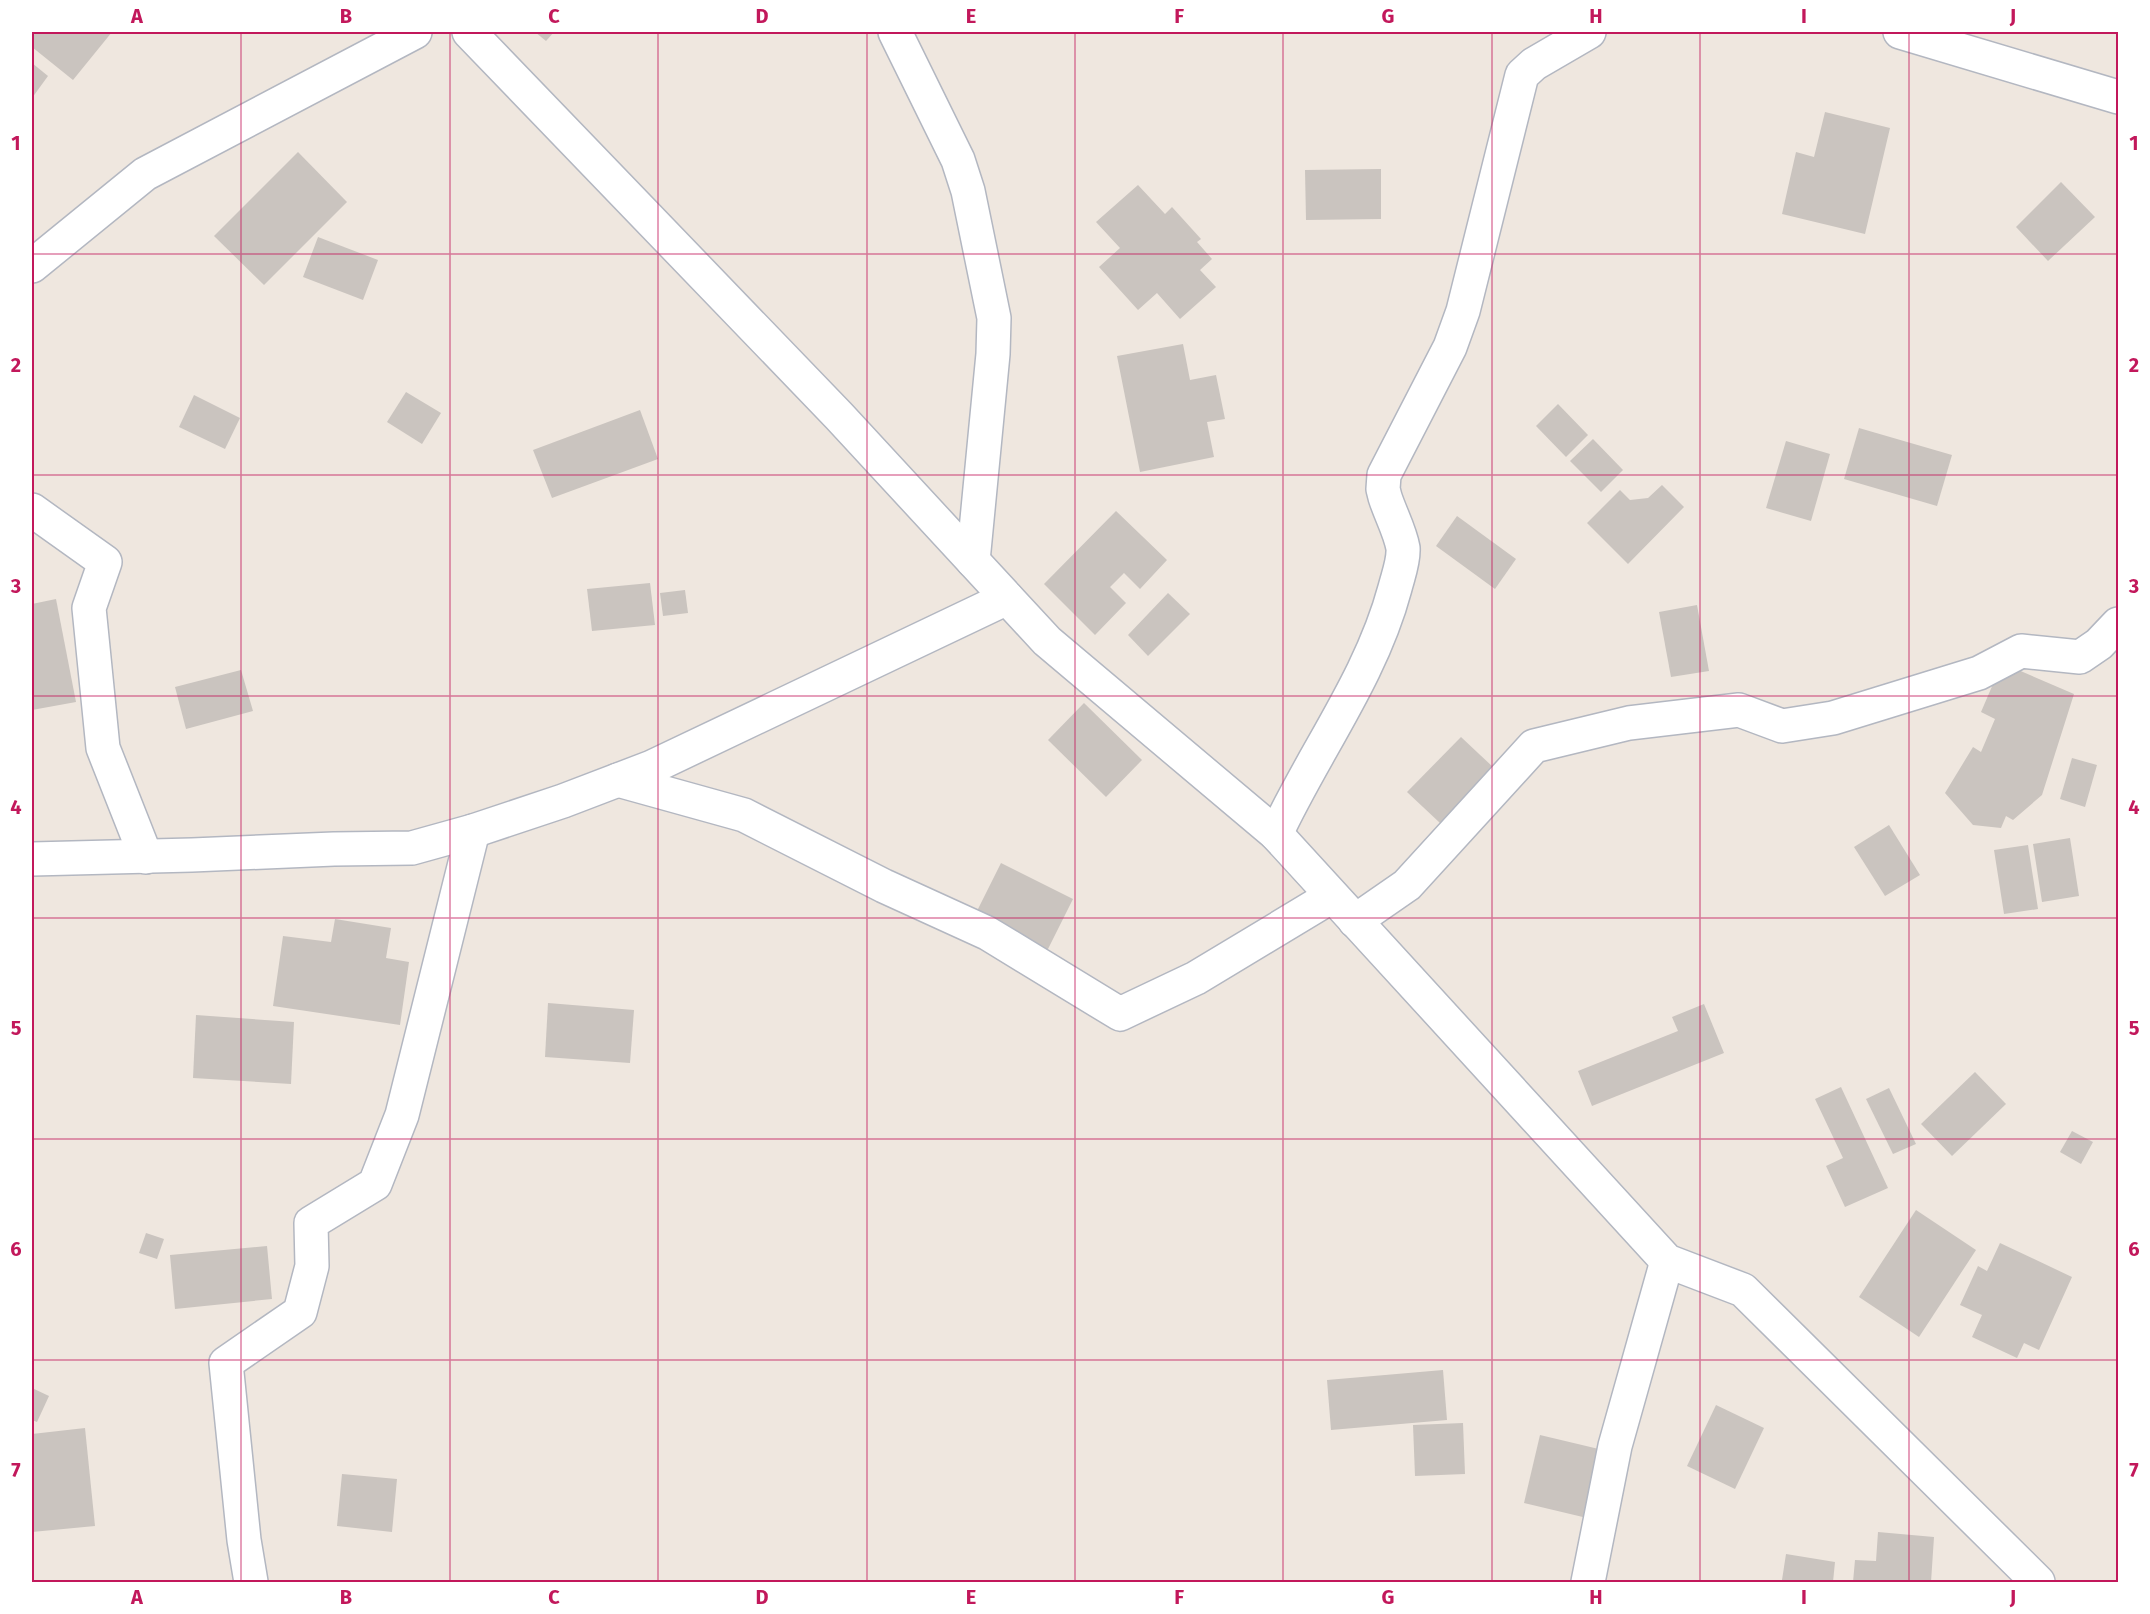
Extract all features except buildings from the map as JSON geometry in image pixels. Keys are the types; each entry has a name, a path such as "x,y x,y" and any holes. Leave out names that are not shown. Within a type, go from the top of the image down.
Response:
{"street":[{"path":"32,267 145,174 415,32"},
{"path":"469,32 831,407 1047,641 1276,834 1667,1262 1743,1290 2038,1582"},
{"path":"895,32 958,160 968,191 994,318 993,354 972,561"},
{"path":"1276,834 1294,796 1350,699 1375,646 1392,598 1403,549 1383,489 1384,475 1457,329 1522,75 1534,64 1589,32"},
{"path":"1900,32 2118,97"},
{"path":"32,510 105,562 89,608 103,748 146,856"},
{"path":"32,859 412,848 473,831 652,767 1007,598"},
{"path":"1355,921 1407,885 1534,746 1629,723 1739,710 1782,726 1833,718 1979,673 2021,651 2080,657 2099,644 2118,624"},
{"path":"618,780 744,815 884,886 987,933 1120,1014 1196,978 1332,896"},
{"path":"251,1582 244,1539 226,1363 300,1312 312,1266 311,1223 375,1184 402,1115 473,831"},
{"path":"1588,1582 1615,1446 1667,1262"}]}
